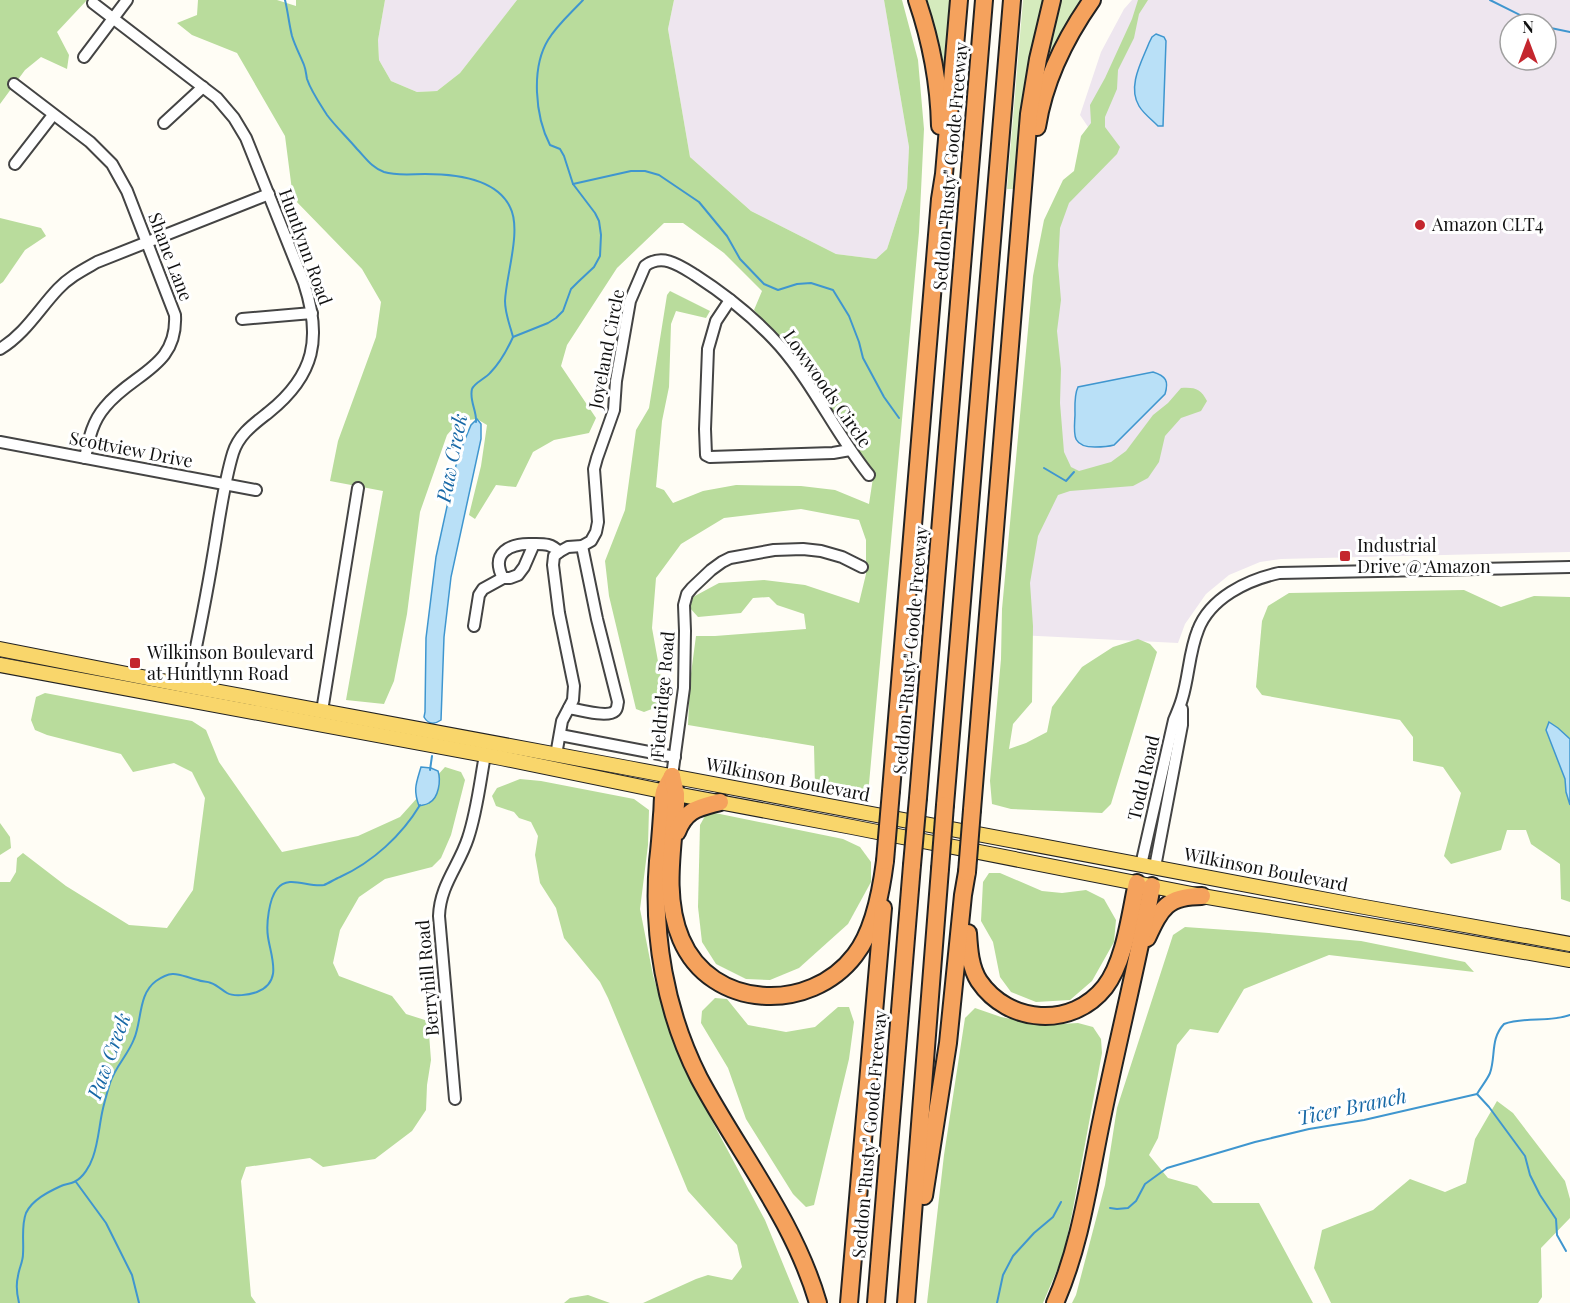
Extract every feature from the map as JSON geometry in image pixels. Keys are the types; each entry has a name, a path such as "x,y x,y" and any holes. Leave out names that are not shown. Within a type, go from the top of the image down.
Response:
{"highway":[{"path":"917,0 930,44 937,90 940,127 938,174 940,199"},
{"path":"849,1303 940,199 959,0"},
{"name":"Seddon \"Rusty\" Goode Freeway","path":"876,1303 984,0"},
{"path":"906,1302 1012,0"},
{"path":"906,1302 947,1053 954,992 967,872 1029,114 1052,0"},
{"path":"1023,183 1027,177 1038,117 1056,65 1064,46 1092,0"},
{"path":"672,776 658,865 657,911 662,963 674,1015 699,1076 790,1230 808,1271 818,1303"},
{"path":"670,793 674,841 671,867 673,906 678,930 687,950 696,962 715,979 732,988 751,994 772,996 795,994 821,984 844,967 864,942 870,928 884,868"},
{"path":"674,841 684,818 692,811 720,802"},
{"path":"967,872 969,948 978,980 996,1000 1008,1008 1019,1013 1040,1017 1060,1015 1083,1006 1096,998 1106,986 1114,974 1144,885"},
{"path":"1055,1303 1065,1282 1076,1243 1138,958 1144,885"},
{"path":"1138,958 1154,923 1169,904 1188,896 1202,896"}],"main road":[{"name":"Wilkinson Boulevard","path":"0,649 188,686 275,709 670,793 1202,896 1570,960"},
{"name":"Wilkinson Boulevard","path":"0,665 275,709 322,711 1570,944"},
{"path":"485,755 488,751 493,750 580,765 628,768"},
{"path":"1144,885 1148,866"}],"street":[{"path":"84,57 127,0"},
{"name":"Huntlynn Road","path":"93,3 217,98 241,128 304,282 312,314 313,340 302,374 287,395 251,427 234,449 225,485 188,686"},
{"name":"Shane Lane","path":"14,84 90,142 112,164 127,191 175,315 175,332 170,348 160,362 112,399 104,408 91,431 85,458"},
{"path":"164,123 203,87"},
{"path":"15,164 53,115"},
{"path":"0,349 19,335 59,288 97,262 269,194"},
{"name":"Joyeland Circle","path":"582,546 591,541 596,532 594,469 614,410 616,381 630,301 645,266 654,261 670,261 730,300"},
{"path":"730,300 716,321 708,349 706,455 710,457 833,453 850,450"},
{"name":"Lowwoods Circle","path":"730,300 780,346 868,475"},
{"path":"242,320 312,314"},
{"name":"Scottview Drive","path":"0,442 256,490"},
{"path":"322,711 358,489"},
{"path":"503,578 498,562 509,547 520,543 546,544 554,546 559,552"},
{"path":"474,626 479,595 483,589 503,578 518,575 534,544"},
{"path":"556,755 562,721 573,700 574,686 564,644 553,565 555,556 559,552 568,547 582,546 618,702 617,709 607,715 569,708"},
{"name":"Fieldridge Road","path":"672,776 684,688 684,605 687,594 692,588 711,570 730,558 774,550 821,551 842,556 862,567"},
{"name":"Todd Road","path":"1148,866 1182,725 1182,700 1193,646 1202,621 1211,609 1227,595 1258,578 1289,572 1570,567"},
{"path":"560,735 675,757"},
{"name":"Berryhill Road","path":"455,1099 439,905 445,886 469,836 485,755"}],"shaded area":[{"path":"385,0 517,0 460,73 437,91 417,92 391,81 379,60 378,40"},
{"path":"674,0 884,0 909,147 907,188 887,249 876,259 836,254 751,211 690,157 668,29"},
{"path":"1132,0 1570,0 1570,552 1281,559 1260,562 1229,575 1206,594 1185,624 1178,643 1018,635 1059,201 1105,152 1080,115 1101,52 1124,9"}],"green space":[{"path":"0,0 87,0 57,32 69,55 67,69 41,57 25,70 0,104"},
{"path":"198,0 277,0 296,6 296,0 385,0 378,40 379,60 391,81 417,92 437,91 460,73 517,0 674,0 668,29 690,157 751,211 836,254 876,259 887,249 907,188 909,147 884,0 902,0 918,60 924,129 919,232 868,795 815,786 814,746 688,725 690,681 696,636 806,629 804,614 777,605 769,597 753,598 741,613 698,617 690,608 693,597 719,583 764,580 805,585 859,603 866,574 866,540 859,520 801,509 724,518 681,544 656,578 652,628 663,689 657,707 644,712 636,709 609,596 605,561 625,510 636,430 649,408 667,295 670,291 710,311 706,318 676,311 671,324 669,387 662,421 656,487 664,490 673,503 703,491 736,485 801,486 835,490 869,504 873,478 807,373 754,310 762,291 724,253 683,223 664,223 617,268 567,345 561,366 596,418 589,433 554,440 533,452 516,487 496,485 475,519 469,515 481,466 487,425 477,419 459,421 447,435 420,512 407,614 394,681 384,704 346,700 383,491 330,481 338,441 376,337 381,302 362,269 293,198 285,136 237,53 192,35 177,23 197,15"},
{"path":"922,0 952,0 945,76 940,76"},
{"path":"1023,0 1047,0 1016,189 1007,189"},
{"path":"1060,0 1086,0 1049,63 1050,39"},
{"path":"1138,0 1148,0 1139,14 1134,38 1118,70 1117,89 1105,117 1105,127 1120,147 1117,154 1069,203 1060,228 1058,265 1061,300 1057,331 1064,452 1071,467 1079,471 1111,462 1126,451 1153,415 1181,388 1197,390 1207,401 1201,411 1181,418 1165,436 1159,462 1148,478 1133,486 1070,491 1058,495 1038,536 1030,583 1033,626 1032,702 1013,724 1009,749 1047,732 1052,707 1082,667 1113,647 1138,639 1150,644 1157,652 1111,804 1102,813 1011,809 992,804 990,781 1001,659 1002,609 1033,276 1044,220 1063,180 1074,171 1081,136 1091,123 1090,105 1132,19"},
{"path":"0,218 41,228 46,236 25,250 0,284"},
{"path":"1464,590 1501,607 1534,596 1570,597 1570,739 1552,724 1546,730 1565,779 1570,805 1570,902 1561,899 1560,864 1531,844 1526,830 1507,830 1501,850 1451,864 1444,856 1461,793 1443,767 1413,761 1413,737 1400,720 1262,695 1256,687 1262,621 1268,606 1289,593"},
{"path":"45,693 192,721 206,730 219,762 282,852 358,836 400,817 445,767 461,772 465,780 451,835 441,858 432,867 385,879 359,897 340,930 333,963 339,976 392,996 406,1014 428,1021 431,1060 426,1110 412,1131 375,1159 323,1167 310,1158 246,1167 241,1181 251,1296 256,1303 0,1303 0,882 10,882 16,872 17,858 23,853 66,886 129,925 167,928 193,890 205,798 192,772 174,763 133,772 121,754 35,730 31,720 36,697"},
{"path":"520,779 634,799 649,810 648,845 640,909 653,975 671,1036 711,1119 765,1220 799,1303 643,1303 708,1275 732,1280 742,1267 737,1245 688,1191 608,998 600,982 564,938 556,908 540,883 535,855 538,836 531,822 519,818 514,812 496,806 492,796 497,788"},
{"path":"715,813 843,839 860,847 871,862 871,882 848,924 799,968 770,980 746,979 716,964 702,942 698,907 700,825 705,816"},
{"path":"0,823 10,837 11,848 0,855"},
{"path":"989,873 1000,873 1042,891 1062,893 1086,890 1104,899 1116,920 1114,942 1092,981 1070,1000 1036,1002 1011,992 1000,977 993,942 981,921 983,882"},
{"path":"1185,927 1361,941 1465,962 1474,972 1329,955 1244,989 1218,1033 1190,1029 1177,1045 1158,1138 1149,1155 1168,1178 1197,1186 1213,1203 1259,1203 1313,1303 1072,1303 1105,1185 1117,1108 1173,935"},
{"path":"715,998 727,999 748,1025 786,1032 815,1027 838,1007 849,1007 854,1022 849,1059 814,1205 806,1207 793,1194 746,1119 728,1068 701,1023 702,1011"},
{"path":"975,1008 1001,1017 1044,1025 1078,1023 1093,1027 1101,1039 1102,1053 1063,1256 1043,1303 927,1303 944,1155 965,1018"},
{"path":"1497,1101 1513,1113 1565,1181 1570,1199 1570,1218 1541,1248 1542,1297 1538,1303 1331,1303 1314,1268 1322,1230 1373,1210 1410,1179 1445,1192 1466,1183 1475,1139"},
{"path":"588,1295 610,1303 564,1303 570,1298"}],"water":[{"path":"1156,34 1164,37 1166,41 1163,126 1158,126 1141,109 1135,90 1140,66 1152,37"},
{"path":"1153,372 1161,375 1165,380 1167,386 1165,394 1114,445 1087,446 1078,442 1074,428 1075,397 1078,387"},
{"path":"477,419 481,424 481,439 451,577 444,637 441,720 431,723 424,717 426,638 436,557 458,456 471,425"},
{"path":"1549,722 1570,739 1570,805 1565,779 1546,730"},
{"path":"421,767 438,771 439,784 432,801 419,806 416,786"}],"waterway":[{"path":"285,0 292,36 313,93 330,119 372,165 384,172 394,174 461,177 485,184 504,197 510,207 514,228 505,301 513,337"},
{"name":"Paw Creek","path":"476,422 472,397 473,387 493,369 513,337 548,323 563,311 571,289 594,267 600,256 599,221 573,184 560,149 550,145 541,120 537,92 539,64 548,40 583,0"},
{"path":"1490,0 1514,12"},
{"path":"1558,30 1570,32"},
{"path":"573,184 631,171 645,171 659,175 699,202 727,236 740,259 764,284 778,290 797,284 811,283 833,290 849,316 863,358 884,397 899,418"},
{"path":"1044,468 1066,481 1074,472"},
{"name":"Paw Creek","path":"430,770 432,756"},
{"name":"Paw Creek","path":"19,1303 17,1282 23,1257 23,1228 26,1213 41,1197 77,1180 88,1168 96,1146 110,1083 137,1032 143,1000 150,986 162,977 172,974 209,982 234,995 250,994 265,988 273,975 267,925 270,905 277,889 287,882 324,885 364,864 386,847 405,827 420,805"},
{"name":"Ticer Branch","path":"1110,1208 1128,1208 1136,1201 1145,1184 1167,1168 1309,1129 1364,1120 1477,1094 1490,1073 1495,1042 1504,1024 1520,1020 1554,1019 1570,1015"},
{"path":"1477,1094 1525,1156 1530,1175 1556,1219 1557,1235 1566,1251"},
{"name":"Ticer Branch","path":"76,1182 106,1223 132,1275 139,1303"},
{"name":"Ticer Branch","path":"997,1303 1003,1275 1013,1256 1034,1233 1053,1217 1061,1202"}],"place":[{"name":"Amazon CLT4","path":"1420,225"},
{"name":"Industrial Drive @ Amazon","path":"1345,556"},
{"name":"Wilkinson Boulevard at Huntlynn Road","path":"135,663"}]}
